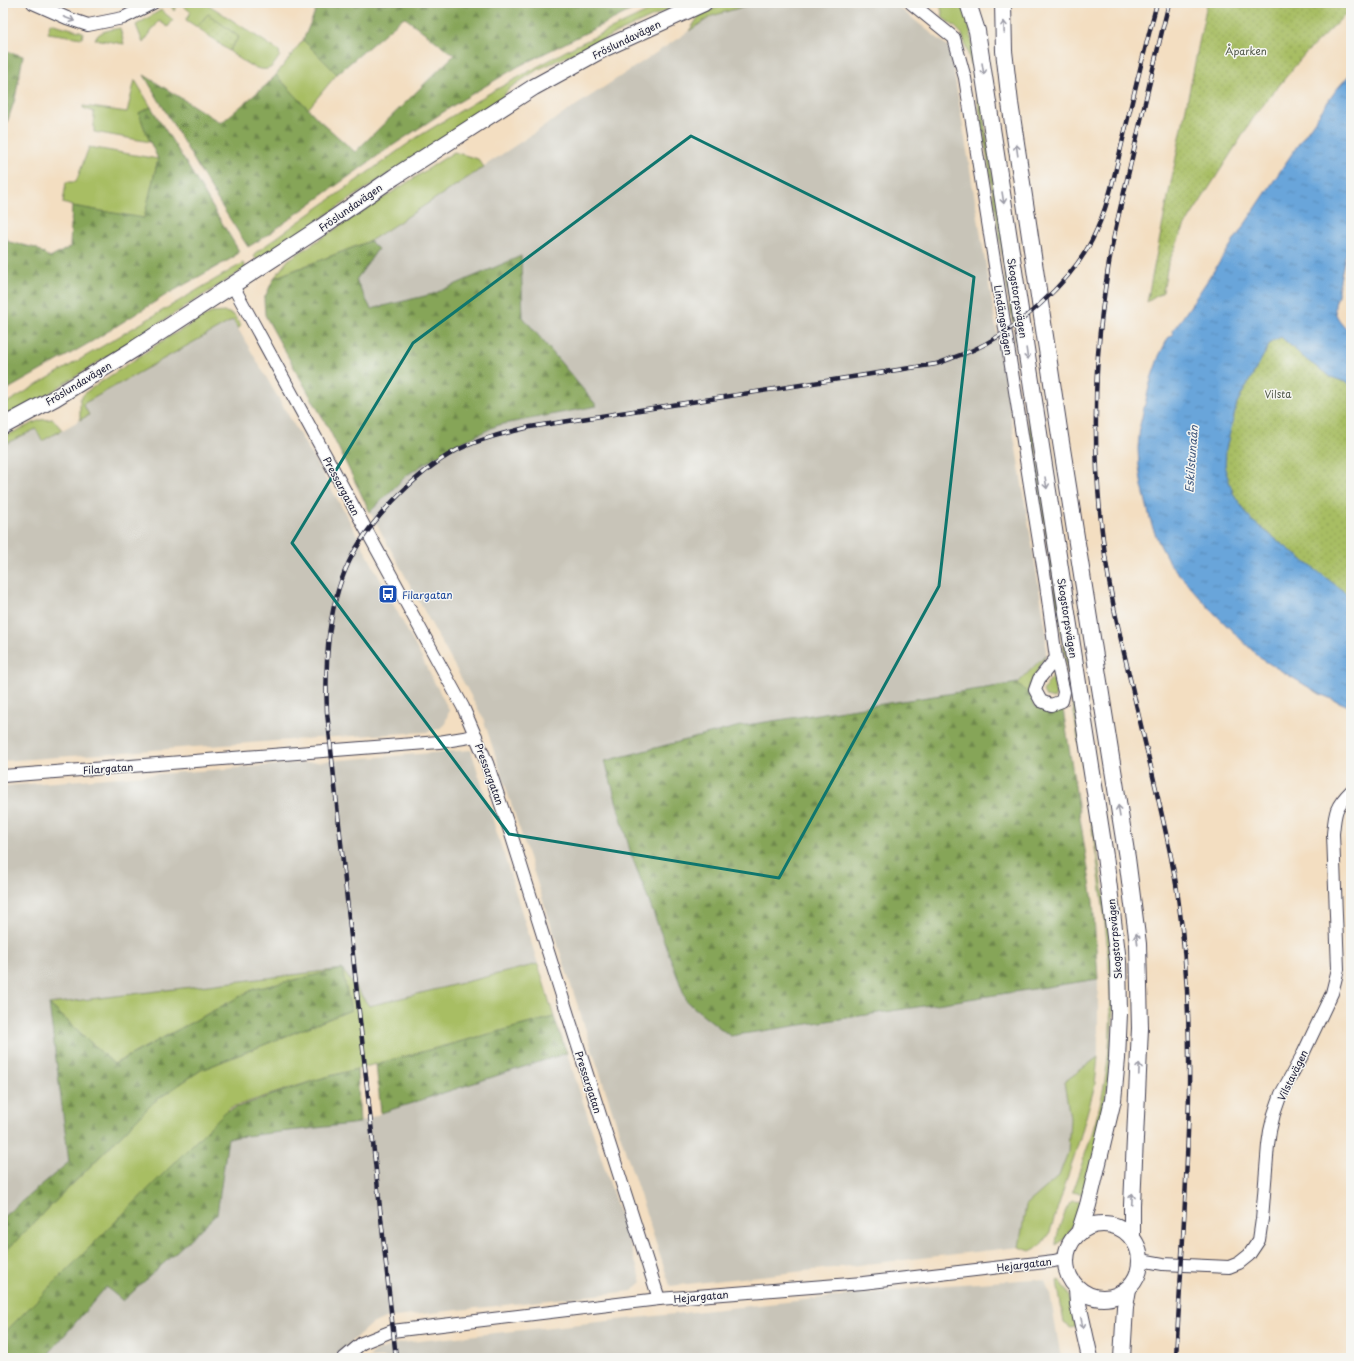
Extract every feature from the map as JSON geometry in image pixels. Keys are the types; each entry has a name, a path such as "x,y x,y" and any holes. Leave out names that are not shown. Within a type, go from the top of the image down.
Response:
{"main road":[{"name":"Fröslundavägen","path":"3,426 55,398 136,348 233,286 394,177 534,87 606,48 704,3"},
{"name":"Skogstorpsvägen","path":"968,3 977,31 981,54 1044,472 1105,856 1118,961 1120,1013 1113,1100 1088,1204 1079,1233"},
{"name":"Skogstorpsvägen","path":"1003,3 1004,51 1011,110 1127,858 1138,944 1140,1028 1132,1205 1132,1238"},
{"path":"1110,1224 1122,1229 1132,1238 1138,1248 1141,1260 1138,1276 1128,1289 1118,1295 1103,1298 1089,1296 1077,1288 1068,1273 1066,1258 1069,1246 1079,1233 1090,1226 1110,1224"},
{"path":"1077,1288 1078,1304 1090,1358"},
{"path":"1122,1358 1125,1307 1128,1289"}],"street":[{"path":"33,3 88,26 123,18 153,3"},
{"name":"Lindängsvägen","path":"911,3 954,38 965,78 1046,585 1056,658"},
{"name":"Pressargatan","path":"233,286 463,707 488,763 659,1300"},
{"name":"Filargatan","path":"3,776 439,742 476,736"},
{"name":"Vilstavägen","path":"1141,1260 1163,1264 1229,1267 1240,1263 1249,1255 1259,1240 1268,1145 1274,1114 1281,1094 1303,1054 1332,993 1338,969 1333,834 1334,816 1340,802 1351,791"},
{"name":"Hejargatan","path":"344,1358 362,1343 392,1331 659,1300 863,1283 1054,1261 1066,1258"}],"highlighted area":[{"path":"691,136 974,277 939,586 779,878 509,834 292,543 413,343"}],"shaded area":[{"path":"755,3 893,3 950,48 1046,630 1046,654 1018,683 869,708 740,726 605,761 631,854 687,1002 730,1036 1098,979 1098,1057 1064,1082 1070,1118 1068,1152 1059,1176 1026,1205 1019,1247 670,1286 483,718 370,512 407,475 448,449 498,425 597,406 523,317 521,256 433,294 371,309 355,280 378,249 370,241 712,16"},
{"path":"233,320 347,516 449,710 445,724 439,729 427,732 318,738 3,761 3,445 36,429 43,441 89,415 83,404"},
{"path":"471,750 538,964 369,1006 49,1004 69,1162 3,1217 3,786"},
{"path":"567,1053 642,1282 632,1291 385,1318 370,1325 333,1358 45,1358 106,1286 123,1301 217,1214 228,1138 359,1123 381,1113"},
{"path":"1036,1279 1045,1281 1050,1294 1061,1358 368,1358 374,1352 401,1343 947,1285"}],"green space":[{"path":"171,3 179,3 174,11 171,6"},
{"path":"179,3 206,3 279,51 280,56 270,68 260,69 248,64 229,51 239,37 208,14 197,27 186,20 191,12"},
{"path":"319,3 646,3 519,66 457,103 383,152 263,238 248,247 217,199 144,75 221,123 276,75 319,120 355,152 454,55 404,17 337,74 303,40"},
{"path":"666,3 682,3 537,70 510,88 501,99 257,261 254,256 255,253 416,138 488,94 573,47"},
{"path":"727,3 755,3 712,16 689,31 700,15"},
{"path":"940,3 963,3 967,11 1016,320 1013,323 972,67 962,34 943,18"},
{"name":"Åparken","path":"1207,3 1351,3 1351,9 1303,56 1256,114 1184,227 1168,264 1163,292 1147,302"},
{"path":"161,10 173,20 168,27 159,21 143,43 136,25"},
{"path":"208,14 239,37 229,51 197,27"},
{"path":"50,23 83,32 82,38 48,33"},
{"path":"120,28 124,44 95,39 103,32"},
{"path":"303,40 337,74 308,109 276,75"},
{"path":"3,50 23,56 15,99 3,134"},
{"path":"135,80 151,107 139,113 150,142 94,132 94,112 83,108 83,106 127,112"},
{"path":"151,107 239,251 234,257 166,295 91,342 3,392 3,234 9,242 36,248 50,258 70,247 72,206 144,218 158,159 139,113"},
{"path":"89,147 158,159 144,219 63,203 66,182 76,182"},
{"path":"454,152 478,159 484,167 370,241 274,278 288,260"},
{"path":"370,241 378,249 356,280 371,309 433,294 521,256 523,317 597,406 498,425 448,449 407,475 370,512 329,429 265,315 264,299 274,278"},
{"name":"Vilsta","path":"1265,244 1351,359 1351,662 1220,532 1202,363"},
{"path":"243,263 246,268 40,399 3,417 3,405"},
{"path":"226,312 234,315 241,326 238,329 233,320 83,404 89,415 80,420 80,399 86,392 167,338 211,313"},
{"path":"1018,333 1110,934 1114,992 1109,1079 1087,1195 1072,1192 1096,1120 1102,1096 1110,1036 1110,975 1096,854 1015,334"},
{"path":"53,419 62,430 42,441 36,429 3,445 3,437 40,420"},
{"path":"1046,654 1029,686 1030,695 1018,683"},
{"path":"1053,675 1056,695 1054,699 1046,697 1043,691"},
{"path":"1018,683 1030,695 1035,706 1048,713 1063,709 1093,901 1098,979 730,1036 687,1002 631,854 605,761 740,726"},
{"path":"538,964 554,1017 319,1079 229,1108 3,1334 3,1254 155,1101 201,1070 351,1010 254,989 114,1064 49,1004 342,969 369,1006"},
{"path":"342,969 351,1010 201,1070 155,1101 3,1254 3,1217 69,1162 49,1004 114,1064 254,989"},
{"path":"554,1017 567,1053 381,1113 376,1064"},
{"path":"1098,1057 1095,1085 1050,1232 1040,1246 1030,1251 1019,1247 1026,1205 1059,1176 1068,1152 1070,1118 1064,1082"},
{"path":"357,1069 360,1123 228,1138 217,1214 123,1301 106,1287 45,1358 3,1358 3,1334 226,1111 319,1079"},
{"path":"1072,1201 1085,1202 1065,1239 1056,1245 1061,1222 1069,1204"},
{"path":"1059,1280 1067,1290 1076,1327 1071,1328 1064,1323 1057,1281"}],"water":[{"name":"Eskilstunaån","path":"1351,73 1351,244 1345,257 1335,309 1337,317 1351,334 1351,384 1331,377 1308,361 1281,337 1271,342 1237,403 1226,449 1225,469 1233,493 1251,520 1351,597 1351,707 1320,694 1260,658 1210,609 1170,564 1152,526 1142,486 1138,448 1140,425 1151,379 1159,356 1168,338 1173,335 1172,331 1183,317 1295,149 1336,90"}],"railway":[{"path":"396,1358 327,712 327,652 333,611 344,572 353,554 361,540 376,520 408,486 448,455 484,439 530,427 936,364 973,350 1007,330 1041,304 1070,273 1092,240 1098,228 1114,177 1157,3"},
{"path":"1169,3 1111,251 1098,349 1096,434 1102,534 1109,583 1171,856 1185,955 1188,1012 1188,1128 1176,1358"}],"place":[{"name":"Filargatan","path":"388,594"}]}
